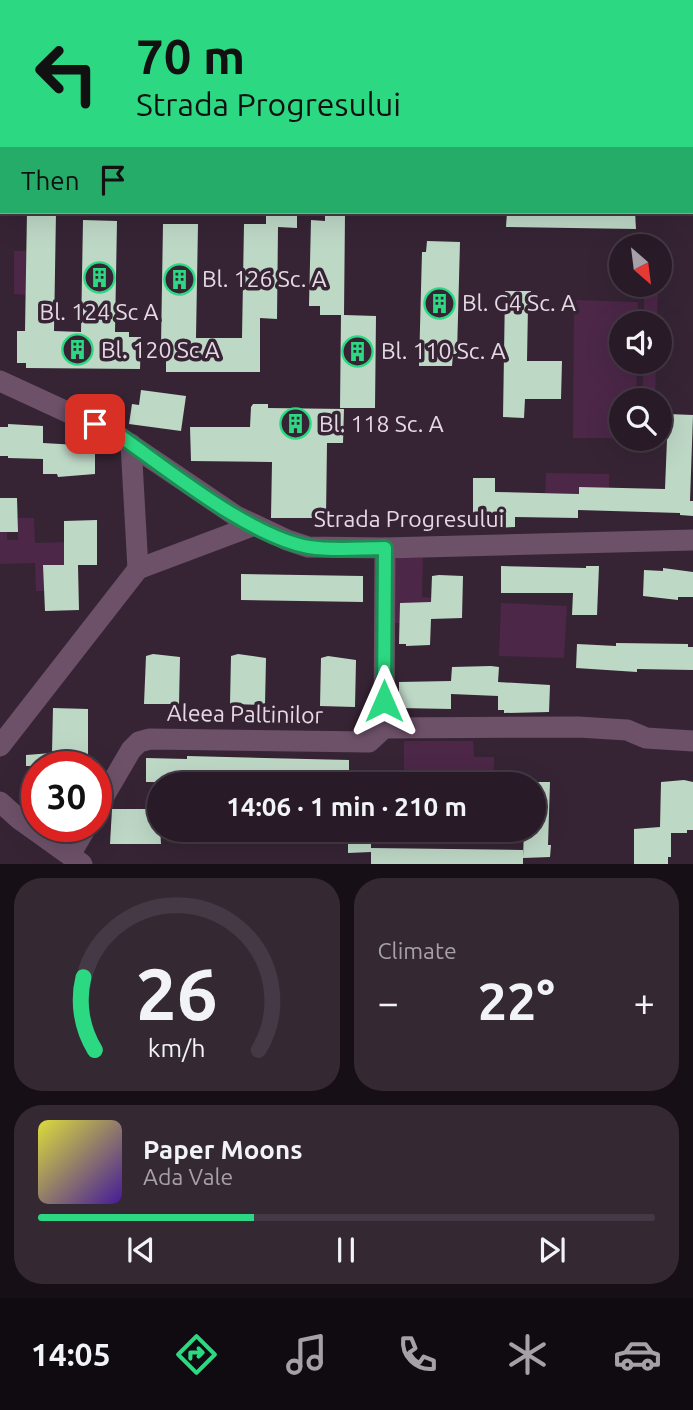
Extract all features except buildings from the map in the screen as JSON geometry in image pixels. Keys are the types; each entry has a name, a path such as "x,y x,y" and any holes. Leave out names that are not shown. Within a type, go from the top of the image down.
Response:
{"street":[{"name":"Strada Progresului","path":"0,382 116,433 236,516 308,547 385,548 693,540"},
{"path":"131,444 138,569"},
{"path":"0,746 138,569 255,525"},
{"path":"384,728 385,548"},
{"name":"Aleea Paltinilor","path":"112,782 127,756 139,742 149,739 369,742 384,728 512,726 627,730 646,738 693,741"},
{"path":"0,802 76,859 82,842"}],"shaded area":[{"path":"14,251 26,251 26,295 14,294"},
{"path":"644,298 658,298 657,311 644,311"},
{"path":"574,300 638,302 638,311 609,311 609,374 637,374 636,388 609,388 609,438 573,438"},
{"path":"643,374 656,374 655,388 643,388"},
{"path":"546,473 609,474 609,488 579,487 579,494 545,493"},
{"path":"18,518 34,518 35,543 64,542 64,571 44,566 44,591 36,591 35,563 0,564 0,532 7,532 7,540 18,540"},
{"path":"398,558 423,558 422,597 434,598 434,604 400,603 403,623 394,623 394,561"},
{"path":"501,603 567,606 564,658 499,656"},
{"path":"404,741 473,741 474,757 494,757 494,772 404,772"}],"place":[{"name":"Bl. 124 Sc A","path":"99,278"},
{"name":"Bl. 126 Sc. A","path":"179,279"},
{"name":"Bl. G4 Sc. A","path":"439,303"},
{"name":"Bl. 120 Sc A","path":"78,350"},
{"name":"Bl. 110 Sc. A","path":"358,351"},
{"name":"Bl. 118 Sc. A","path":"296,424"}],"route":[{"path":"95,424 116,433 236,516 287,540 308,547 385,548 384,701"}]}
